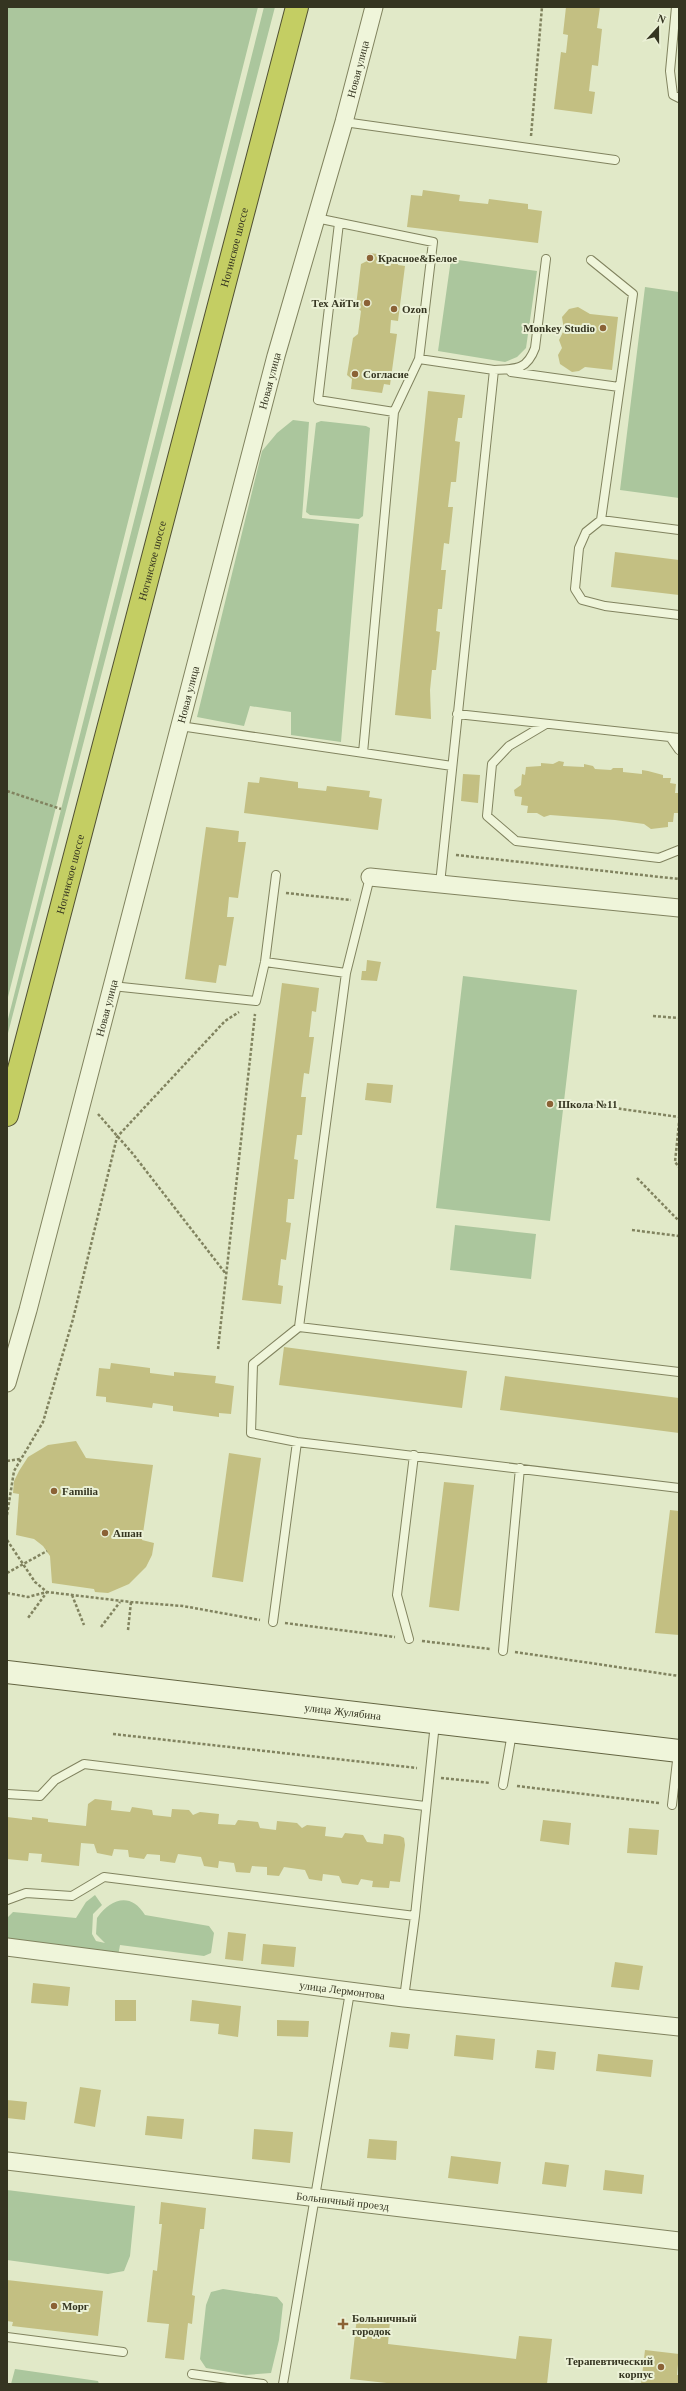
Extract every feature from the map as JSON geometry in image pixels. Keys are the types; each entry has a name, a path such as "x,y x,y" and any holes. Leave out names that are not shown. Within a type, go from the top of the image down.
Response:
{"highway":[{"name":"Ногинское шоссе","path":"7,1115 297,7"}],"main road":[{"name":"улица Жулябина","path":"7,1672 512,1730 679,1751"}],"street":[{"name":"Новая улица","path":"7,1383 28,1310 276,356 344,122 374,7"},
{"path":"370,877 679,908"},
{"name":"улица Лермонтова","path":"7,1947 350,1992 679,2027"},
{"name":"Больничный проезд","path":"7,2161 679,2241"}],"lane":[{"path":"676,7 670,71 672,94 679,98"},
{"path":"344,122 615,160"},
{"path":"316,218 433,242 419,359 394,412 363,753"},
{"path":"339,223 318,400 394,412"},
{"path":"494,370 517,369 531,359 536,348 546,259"},
{"path":"591,260 633,294 601,520 586,532 578,548 575,588 582,600 604,606 679,615"},
{"path":"419,359 620,387"},
{"path":"440,884 442,853 494,370"},
{"path":"601,520 679,530"},
{"path":"458,714 679,738"},
{"path":"546,724 509,746 492,764 487,816 516,841 659,858 679,850"},
{"path":"180,726 452,766"},
{"path":"670,737 679,750"},
{"path":"112,986 256,1001 264,962 276,875"},
{"path":"370,877 346,973 299,1327 253,1364 251,1433 297,1442 679,1488"},
{"path":"264,962 346,973"},
{"path":"299,1327 679,1372"},
{"path":"273,1622 297,1442"},
{"path":"409,1639 397,1595 414,1455"},
{"path":"502,1651 520,1468"},
{"path":"404,1998 435,1722"},
{"path":"503,1785 512,1730"},
{"path":"672,1804 679,1751"},
{"path":"7,1794 40,1796 55,1780 84,1764 425,1806"},
{"path":"7,1900 26,1893 72,1896 104,1877 414,1916"},
{"path":"283,2384 350,1992"},
{"path":"7,2337 123,2352"},
{"path":"192,2374 263,2384"}],"path":[{"path":"530,148 542,7"},
{"path":"7,791 61,809"},
{"path":"442,853 679,879"},
{"path":"274,891 364,902"},
{"path":"7,1515 14,1471 42,1422 73,1319 117,1137 225,1021 256,1001"},
{"path":"218,1349 256,1001"},
{"path":"653,1016 679,1018"},
{"path":"83,1098 133,1154 226,1274"},
{"path":"564,1101 679,1117"},
{"path":"679,1123 675,1162 679,1167"},
{"path":"637,1178 679,1221"},
{"path":"632,1230 679,1236"},
{"path":"7,1461 21,1459"},
{"path":"7,1540 35,1582 46,1592"},
{"path":"7,1573 47,1551"},
{"path":"7,1593 28,1597 46,1592 121,1601 183,1606 273,1622 502,1651 679,1676"},
{"path":"28,1618 46,1592"},
{"path":"72,1595 84,1625"},
{"path":"101,1627 121,1601"},
{"path":"128,1630 131,1602"},
{"path":"113,1734 429,1773 503,1785 672,1804"}],"green space":[{"path":"7,7 258,7 7,1001"},
{"path":"264,7 275,7 7,1037 7,1023"},
{"path":"451,259 537,271 526,348 517,357 505,362 438,351"},
{"path":"645,287 679,292 679,498 620,490"},
{"path":"293,420 309,422 302,518 359,524 341,742 291,735 291,712 250,706 244,726 197,717 262,451 277,433"},
{"path":"321,421 366,426 370,428 363,516 359,519 310,515 306,512 316,423"},
{"path":"463,976 577,990 550,1221 436,1208"},
{"path":"455,1225 536,1234 531,1279 450,1270"},
{"path":"95,1895 102,1905 93,1914 92,1934 96,1941 105,1943 96,1934 97,1918 108,1906 121,1900 134,1903 145,1915 209,1926 214,1933 211,1953 204,1956 120,1945 118,1956 7,1939 7,1918 13,1912 76,1918 86,1902"},
{"path":"7,2190 135,2206 130,2256 124,2271 108,2274 7,2260"},
{"path":"223,2289 277,2297 283,2304 279,2340 271,2373 246,2375 206,2368 200,2359 206,2305 211,2292"},
{"path":"15,2369 98,2381 99,2384 11,2384"}],"building":[{"path":"566,7 600,7 597,28 602,29 598,66 592,65 589,91 595,92 592,114 554,109 561,52 566,53 568,35 563,34"},
{"path":"423,190 460,195 459,201 488,204 489,199 528,204 528,209 542,211 538,243 407,227 411,195 422,196"},
{"path":"368,253 399,256 398,265 405,266 398,321 391,320 390,333 397,334 390,385 384,384 382,393 351,389 352,379 347,375 353,338 358,334 361,311 356,306 361,264 367,261"},
{"path":"578,307 590,314 618,317 612,370 585,367 579,371 572,372 560,364 558,355 562,348 559,340 564,330 562,317 569,309"},
{"path":"428,391 465,395 462,418 458,418 455,441 460,442 456,482 451,482 448,507 453,507 449,544 444,543 441,570 446,570 442,609 438,609 436,631 440,632 436,670 432,670 430,690 431,719 395,715"},
{"path":"615,552 679,560 679,595 611,587"},
{"path":"559,761 564,762 563,766 584,767 584,764 593,766 595,769 611,770 613,768 623,768 623,772 642,774 642,770 663,775 663,778 671,778 670,783 676,784 675,793 679,793 679,813 674,813 673,822 668,822 668,827 651,829 644,824 615,820 550,815 544,817 537,813 527,813 528,806 521,805 522,797 515,796 514,790 521,785 522,774 525,775 526,767 541,766 541,763 553,764"},
{"path":"463,774 480,775 478,803 461,801"},
{"path":"260,777 298,782 298,788 326,791 327,786 370,791 369,797 382,799 378,830 244,813 248,782 259,783"},
{"path":"206,827 239,831 238,842 246,842 238,898 229,897 227,917 234,917 226,966 219,965 216,983 185,979"},
{"path":"367,960 381,962 377,981 361,980 362,971 366,971"},
{"path":"282,983 319,988 316,1012 312,1011 309,1037 314,1037 309,1074 304,1073 301,1097 306,1097 302,1135 297,1135 294,1159 298,1160 294,1199 288,1199 286,1222 291,1223 286,1260 281,1259 278,1285 283,1286 281,1304 242,1300"},
{"path":"367,1083 393,1085 391,1103 365,1100"},
{"path":"284,1347 467,1371 462,1408 279,1385"},
{"path":"111,1363 150,1368 150,1373 174,1376 174,1372 216,1376 215,1383 234,1386 231,1414 219,1413 219,1417 173,1411 173,1406 153,1403 152,1408 106,1402 106,1397 96,1396 99,1368 110,1369"},
{"path":"505,1376 679,1398 679,1433 500,1410"},
{"path":"76,1441 86,1458 153,1465 142,1540 154,1543 152,1555 146,1567 129,1584 108,1593 95,1592 94,1589 52,1583 50,1556 43,1546 34,1539 16,1535 19,1494 13,1493 14,1481 19,1471 28,1457 48,1445"},
{"path":"229,1453 261,1458 243,1582 212,1577"},
{"path":"444,1482 474,1485 459,1611 429,1607"},
{"path":"670,1510 679,1511 679,1635 655,1633"},
{"path":"95,1799 112,1801 111,1810 130,1812 132,1807 152,1810 153,1815 171,1817 172,1809 189,1810 193,1815 200,1812 219,1814 218,1824 235,1825 238,1820 258,1822 260,1828 276,1830 277,1821 297,1823 302,1828 307,1825 326,1827 325,1836 342,1838 345,1833 363,1835 367,1842 383,1844 384,1834 400,1836 404,1838 405,1845 400,1882 390,1881 389,1888 372,1887 373,1881 361,1879 358,1885 342,1883 339,1876 323,1874 322,1881 309,1879 305,1870 284,1867 279,1876 267,1875 267,1867 252,1866 250,1873 236,1872 234,1863 219,1861 218,1868 204,1866 201,1857 178,1854 175,1863 160,1861 160,1855 147,1854 144,1859 129,1857 128,1850 114,1849 112,1856 97,1853 94,1844 81,1843 79,1866 41,1862 42,1854 29,1853 28,1861 7,1859 7,1817 32,1820 32,1817 48,1819 48,1822 86,1826 88,1804"},
{"path":"543,1820 571,1823 569,1845 540,1841"},
{"path":"629,1828 659,1830 657,1855 627,1853"},
{"path":"228,1932 246,1934 243,1961 225,1959"},
{"path":"263,1944 296,1947 294,1967 261,1964"},
{"path":"615,1962 643,1966 639,1990 611,1987"},
{"path":"33,1983 70,1987 68,2006 31,2003"},
{"path":"115,2000 136,2000 136,2021 115,2021"},
{"path":"192,2000 241,2006 238,2037 218,2034 219,2024 190,2021"},
{"path":"277,2020 309,2021 308,2037 277,2036"},
{"path":"391,2032 410,2034 408,2049 389,2047"},
{"path":"456,2035 495,2039 493,2060 454,2056"},
{"path":"537,2050 556,2052 554,2070 535,2068"},
{"path":"598,2054 653,2060 651,2077 596,2071"},
{"path":"80,2087 101,2090 95,2127 74,2123"},
{"path":"7,2100 27,2102 25,2120 7,2118"},
{"path":"147,2116 184,2119 182,2139 145,2135"},
{"path":"254,2129 293,2132 290,2163 252,2159"},
{"path":"369,2139 397,2141 396,2160 367,2158"},
{"path":"451,2156 501,2162 498,2184 448,2178"},
{"path":"545,2162 569,2165 566,2187 542,2184"},
{"path":"605,2170 644,2175 642,2194 603,2190"},
{"path":"161,2202 206,2208 204,2229 200,2229 192,2295 195,2296 192,2324 188,2323 184,2360 165,2358 169,2324 147,2322 153,2270 157,2271 162,2224 159,2224"},
{"name":"Морг","path":"7,2280 103,2291 98,2336 12,2326 13,2322 7,2321"},
{"path":"357,2317 390,2321 388,2344 516,2359 519,2336 552,2339 547,2384 396,2384 350,2379"},
{"name":"Терапевтический корпус","path":"645,2350 679,2354 677,2375 679,2375 679,2384 641,2384"}],"place":[{"name":"Красное&Белое","path":"370,258"},
{"name":"Тех АйТи","path":"367,303"},
{"name":"Ozon","path":"394,309"},
{"name":"Monkey Studio","path":"603,328"},
{"name":"Согласие","path":"355,374"},
{"name":"Школа №11","path":"550,1104"},
{"name":"Familia","path":"54,1491"},
{"name":"Ашан","path":"105,1533"},
{"name":"Морг","path":"54,2306"},
{"name":"Больничный городок","path":"343,2324"},
{"name":"Терапевтический корпус","path":"661,2367"}]}
